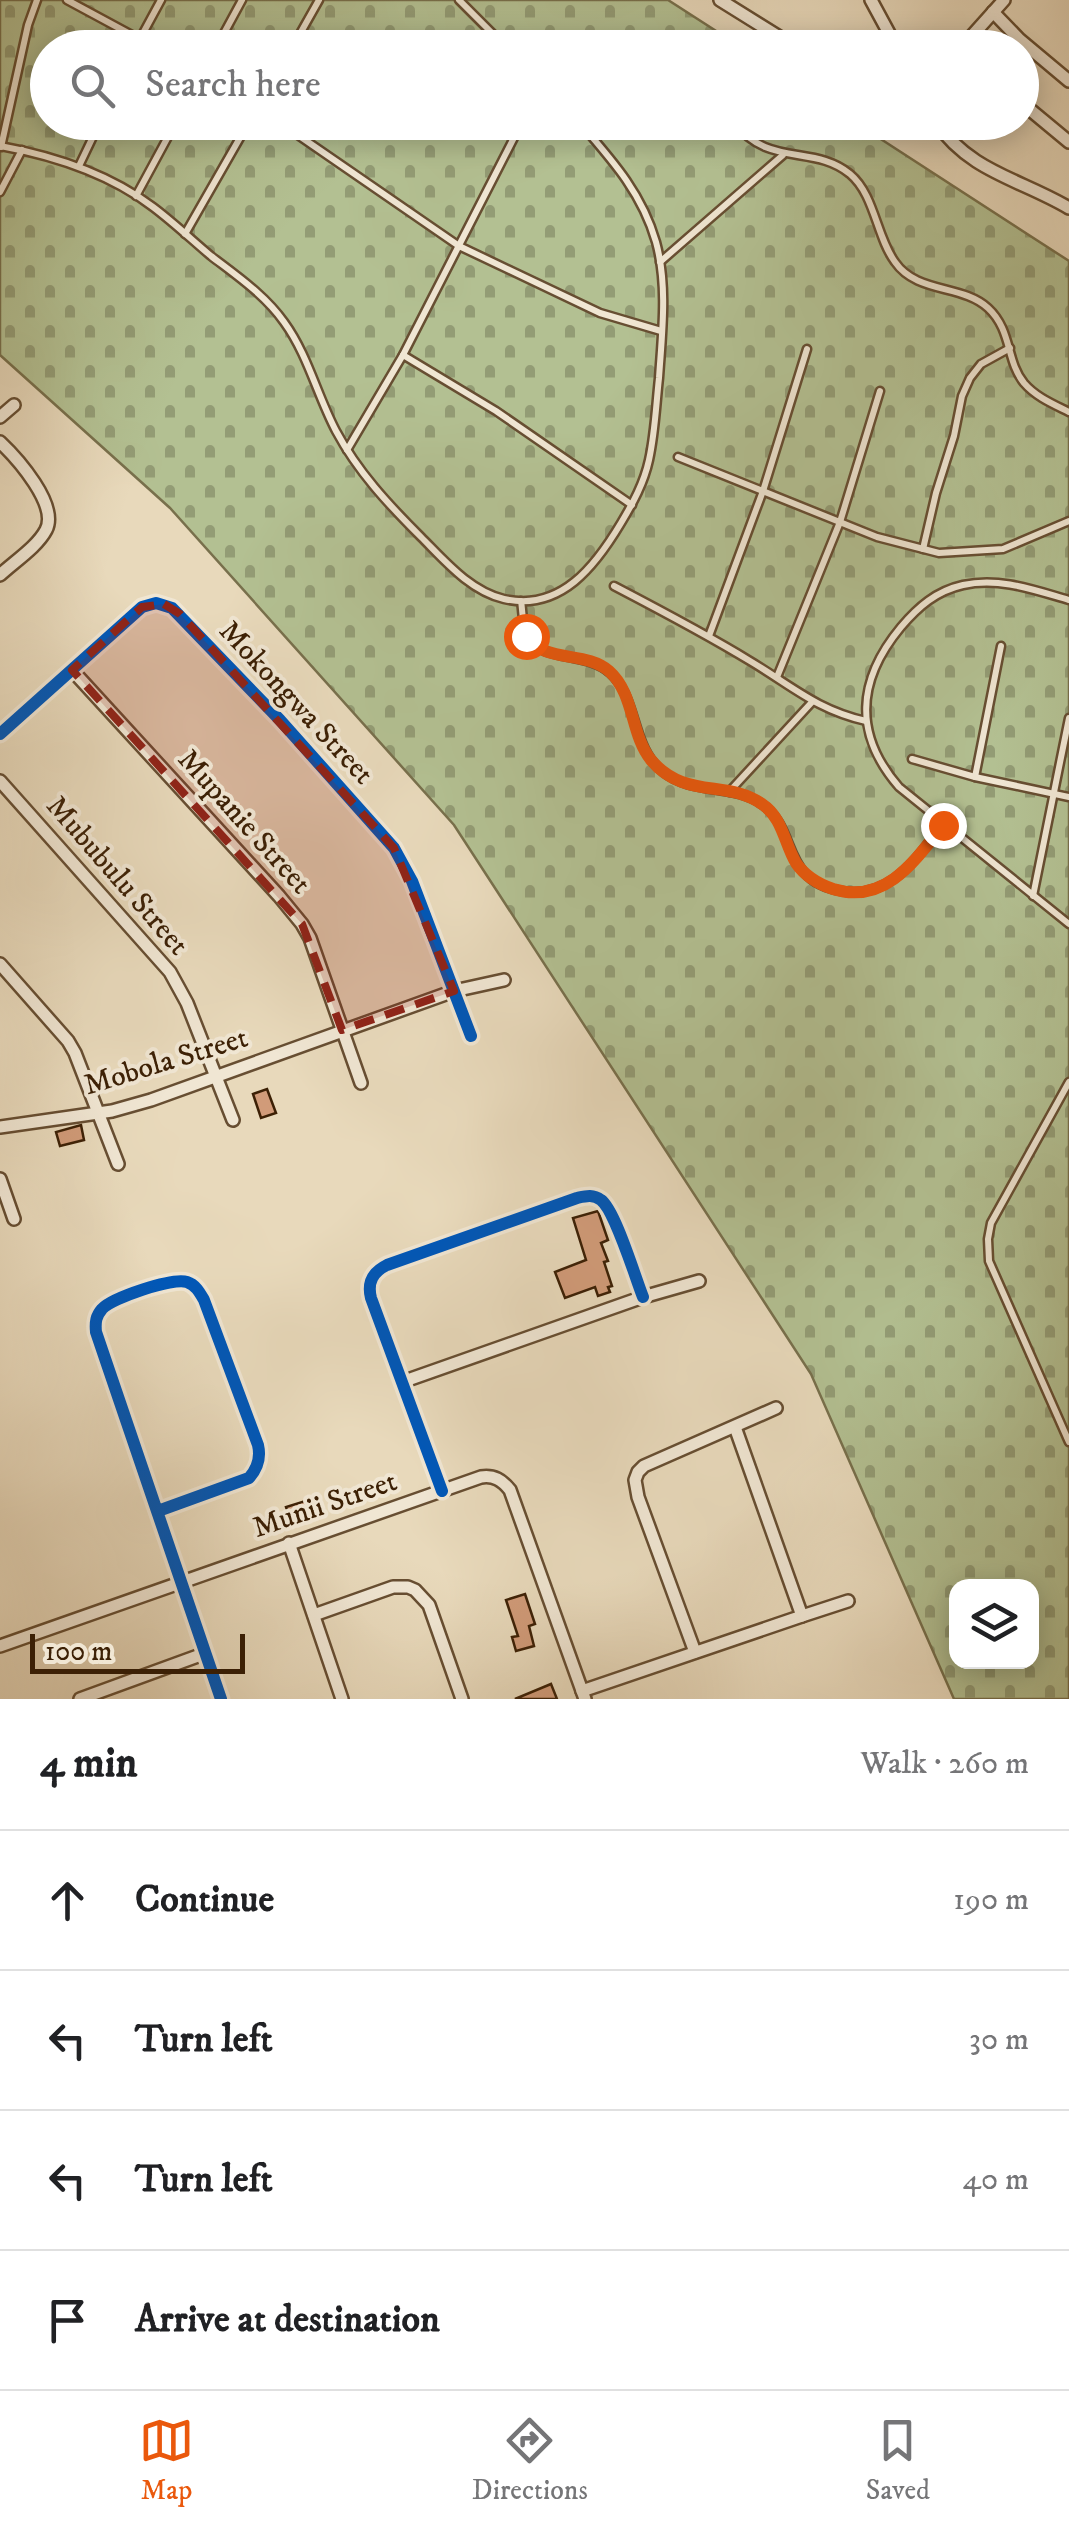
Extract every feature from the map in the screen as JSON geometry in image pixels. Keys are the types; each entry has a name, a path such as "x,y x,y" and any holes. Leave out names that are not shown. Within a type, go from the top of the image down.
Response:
{"street":[{"path":"720,0 768,30"},
{"path":"871,0 887,30"},
{"path":"977,30 1004,0"},
{"path":"993,12 1010,30"},
{"path":"1039,56 1069,81"},
{"path":"1039,116 1069,142"},
{"path":"948,140 969,158 1069,208"},
{"path":"0,417 14,405"},
{"path":"0,442 26,470 50,516 38,540 0,574"},
{"name":"Mokongwa Street","path":"0,734 142,607 156,602 180,614 394,848 412,881 470,1036"},
{"name":"Mupanie Street","path":"72,670 302,924 342,1030"},
{"name":"Mububulu Street","path":"0,781 170,972 187,1002 233,1120"},
{"path":"0,964 68,1041 84,1072 118,1164"},
{"name":"Mobola Street","path":"0,1126 150,1100 454,991 504,980"},
{"path":"342,1030 361,1082"},
{"path":"0,1180 14,1219"},
{"path":"442,1491 370,1298 375,1272 474,1233 584,1196 596,1197 611,1212 642,1297"},
{"path":"158,1511 249,1478 260,1457 204,1300 194,1286 182,1281 166,1282 108,1303 98,1314 95,1325 181,1581 222,1699"},
{"path":"402,1382 642,1297 699,1281"},
{"path":"694,1652 635,1480 638,1472 653,1460 776,1408"},
{"path":"736,1427 802,1616"},
{"name":"Munii Street","path":"0,1646 487,1476 503,1482 510,1490 583,1695"},
{"path":"289,1543 342,1699"},
{"path":"314,1615 400,1586 415,1590 425,1599 462,1699"},
{"path":"583,1695 694,1652 848,1601"},
{"path":"80,1699 206,1653"}],"lane":[{"path":"26,0 36,2 0,146 79,166 102,176 136,196 246,284 282,320 306,360 346,450 378,493 462,576 492,595 521,601 550,596 573,585 606,549 632,505 648,464 652,440 663,304 660,262 636,191 595,140"},
{"path":"67,0 125,30"},
{"path":"144,30 161,0"},
{"path":"226,30 242,0"},
{"path":"302,30 319,0"},
{"path":"459,0 489,30"},
{"path":"79,166 91,140"},
{"path":"136,196 166,140"},
{"path":"185,234 239,140"},
{"path":"305,140 458,246 600,313 661,331"},
{"path":"346,450 403,355 513,140"},
{"path":"752,140 784,154 826,162 850,174 865,194 896,264 919,282 986,306 1004,329 1026,385 1069,412"},
{"path":"0,192 22,150"},
{"path":"660,262 784,154"},
{"path":"923,549 962,396 981,364 1010,347"},
{"path":"709,636 763,491 807,349"},
{"path":"403,355 496,410 632,505"},
{"path":"777,676 840,522 880,390"},
{"path":"678,457 877,537 939,553 1003,550 1069,521"},
{"path":"1069,600 1012,584 987,582 948,589 916,610 887,644 868,688 865,707 874,753 899,787 1069,924"},
{"path":"614,586 709,636 777,676 812,702 842,716 866,721"},
{"path":"521,601 526,636 537,648 592,661 615,677 645,752 662,772 678,782 748,796 765,806 775,815 799,867 816,882 839,891 866,892 892,882 943,825"},
{"path":"975,778 1001,646"},
{"path":"729,792 812,702"},
{"path":"1034,896 1069,718"},
{"path":"912,759 975,778 1069,797"},
{"path":"1069,1082 992,1224 988,1239 989,1261 1069,1442"}],"highlighted area":[{"path":"164,604 180,614 394,848 454,991 342,1030 302,924 72,670 142,607"}],"green space":[{"path":"0,0 668,0 715,30 30,30 30,140 882,140 1069,261 1069,1699 954,1699 811,1374 454,825 170,508 0,355"}],"building":[{"path":"267,1089 276,1113 261,1118 253,1094"},
{"path":"81,1125 84,1140 60,1146 56,1132"},
{"path":"598,1211 608,1240 601,1243 608,1261 604,1262 612,1286 608,1287 610,1292 598,1296 595,1287 565,1298 555,1272 586,1260 573,1218"},
{"path":"315,1498 320,1513 291,1522 286,1507"},
{"path":"525,1594 535,1624 529,1626 534,1646 516,1651 512,1637 518,1636 506,1600"},
{"path":"551,1684 557,1699 515,1699"}],"cycle path":[{"path":"0,734 142,607 156,603 172,608 280,720 394,848 412,881 471,1036"},
{"path":"442,1491 371,1298 372,1278 378,1271 577,1198 592,1196 601,1200 612,1217 643,1297"},
{"path":"158,1511 249,1478 259,1459 258,1445 204,1300 195,1287 180,1281 157,1285 108,1304 97,1317 96,1332 221,1699"}],"route":[{"path":"526,636 545,652 601,665 620,684 645,752 662,772 678,782 757,800 775,815 794,860 816,882 839,891 866,892 879,888 904,872 943,825"}]}
